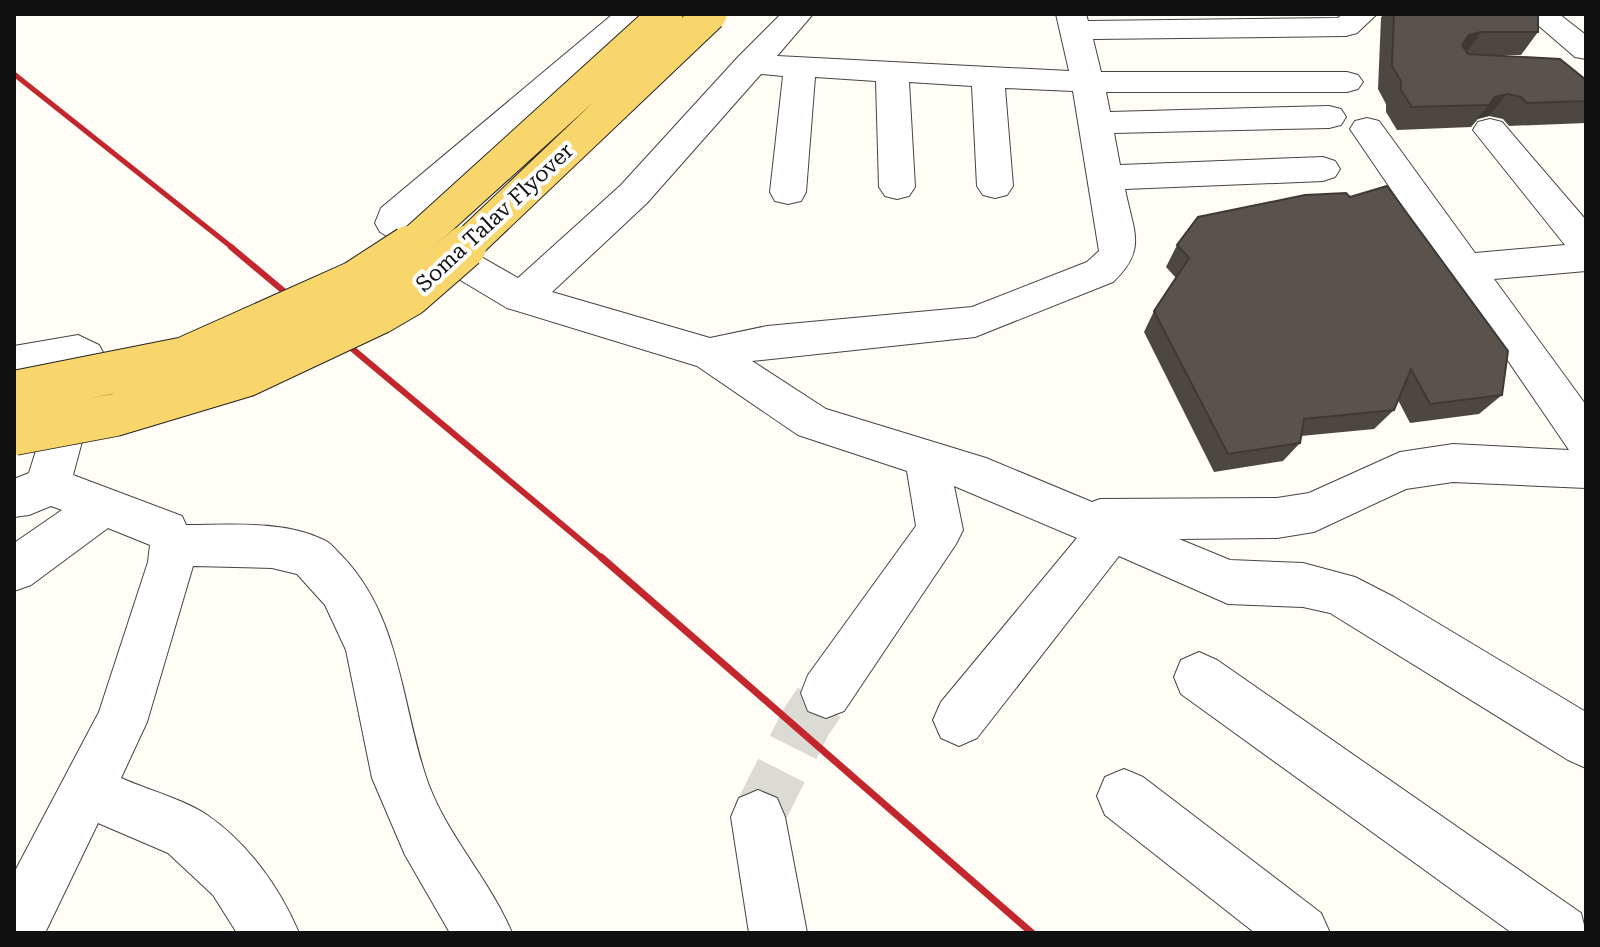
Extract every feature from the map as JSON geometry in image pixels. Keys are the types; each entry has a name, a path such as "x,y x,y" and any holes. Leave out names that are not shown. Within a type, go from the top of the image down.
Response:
{"main road":[{"name":"Soma Talav Flyover","path":"14,392 185,358 355,282 401,254 666,14"},
{"name":"Soma Talav Flyover","path":"14,434 115,415 211,388 245,376 379,313 410,295 472,241 710,14"}],"street":[{"path":"631,14 394,217 393,223 521,298 710,354 813,423 986,477 1228,582 1303,585 1338,593 1377,613 1586,742"},
{"path":"521,298 634,194 749,64 798,14"},
{"path":"710,354 767,342 975,322 1100,272 1115,258 1118,249 1074,22 1346,27 1362,14"},
{"path":"1540,14 1586,50"},
{"path":"749,64 1088,82 1347,82"},
{"path":"788,192 800,66"},
{"path":"892,71 897,187"},
{"path":"988,76 995,186"},
{"path":"1095,123 1329,117"},
{"path":"1367,129 1586,439"},
{"path":"1490,130 1586,245"},
{"path":"1104,178 1323,169"},
{"path":"1465,268 1586,257"},
{"path":"14,362 78,351 85,356 31,492 103,506 166,530 173,545 171,562 121,722 14,933"},
{"path":"826,693 940,530 927,459"},
{"path":"1098,525 1290,516 1314,512 1400,471 1453,463 1586,469"},
{"path":"14,570 103,506"},
{"path":"959,720 1098,525"},
{"path":"173,545 272,547 311,556 342,589 370,648 399,778 424,836 483,933"},
{"path":"1199,677 1561,933"},
{"path":"87,791 187,834 233,875 270,933"},
{"path":"1124,796 1301,933"},
{"path":"758,817 778,933"}],"building":[{"path":"1394,14 1538,14 1538,32 1481,32 1469,35 1462,45 1468,54 1560,59 1586,80 1586,101 1527,103 1521,97 1507,94 1495,97 1489,105 1412,107 1401,90 1401,81 1392,66"},
{"path":"1387,186 1508,351 1502,395 1430,404 1411,369 1394,410 1304,419 1300,443 1228,454 1154,311 1189,258 1177,245 1198,217 1305,195 1346,193 1350,197"}],"tunnel":[{"path":"758,817 806,722 826,693"}],"railway":[{"path":"14,74 234,249"},
{"path":"231,247 603,559"},
{"path":"601,557 1032,933"}]}
